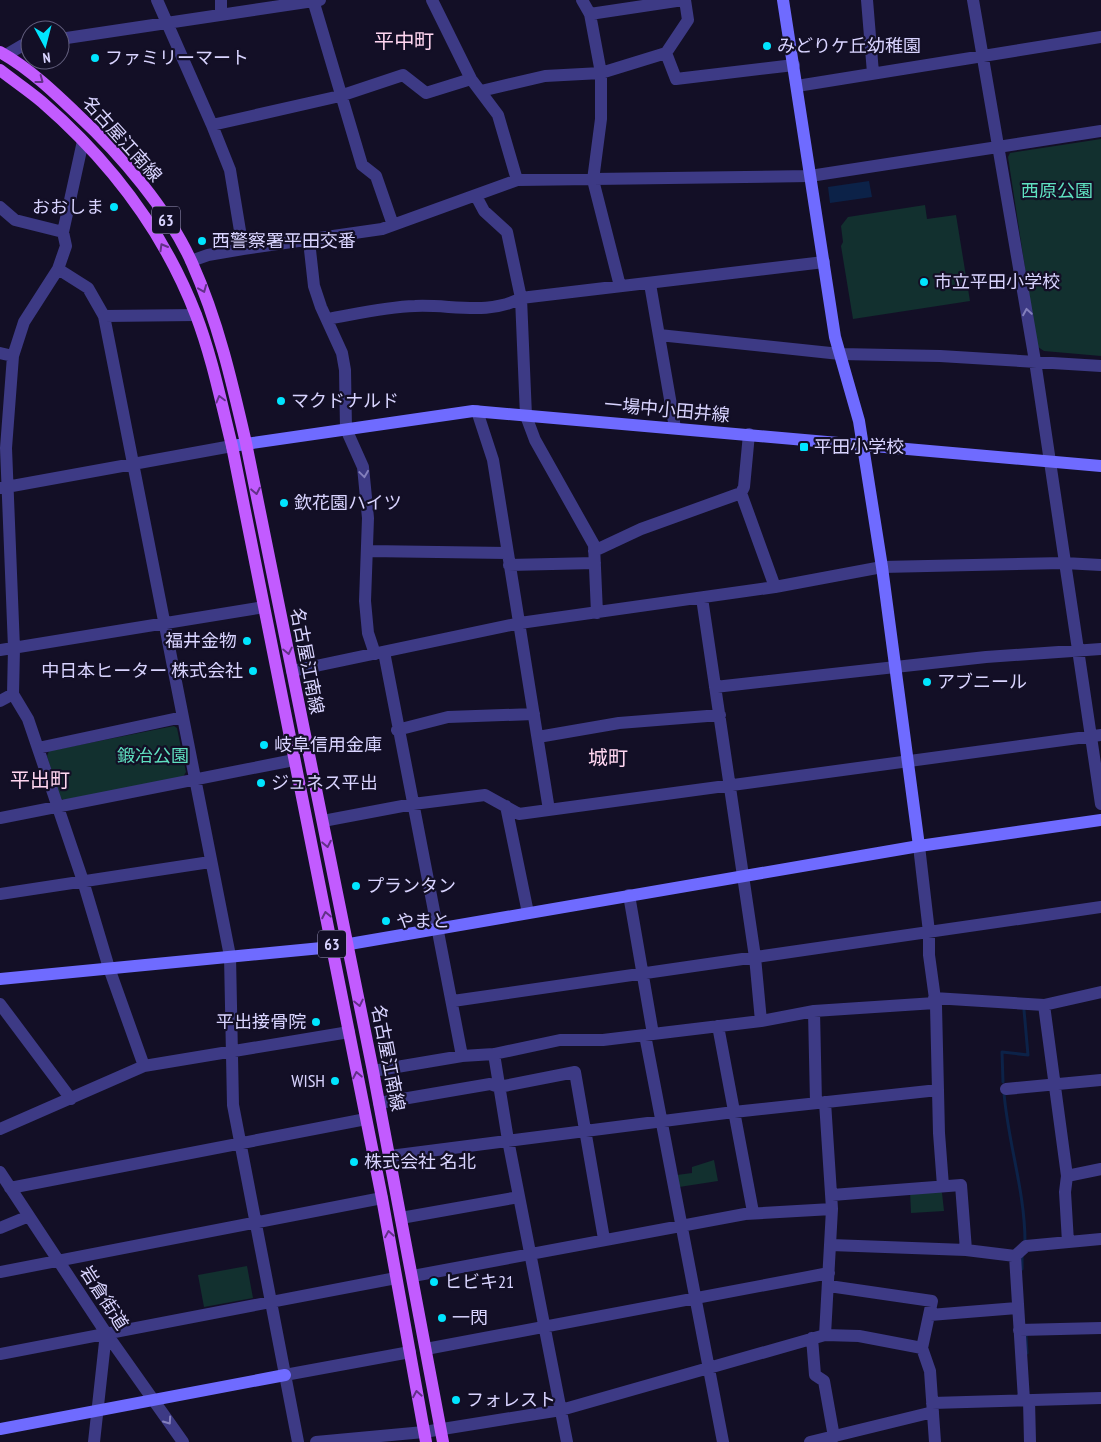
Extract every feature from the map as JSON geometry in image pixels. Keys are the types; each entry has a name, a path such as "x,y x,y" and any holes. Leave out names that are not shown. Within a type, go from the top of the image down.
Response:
{"main road":[{"name":"名古屋江南線","path":"3,54 52,90 101,136 137,178 191,260 211,310 224,350 246,443 380,1103 442,1436"},
{"name":"名古屋江南線","path":"0,70 41,101 83,141 123,186 150,224 174,266 196,315 232,446 382,1198 425,1437"}],"street":[{"path":"156,0 168,23 230,170 243,249"},
{"path":"221,0 222,15"},
{"path":"70,38 222,15 275,3 315,0 340,96 362,165 376,176 393,225"},
{"path":"432,0 471,79 498,114 517,180"},
{"path":"582,0 590,14 601,73 601,119 593,180 620,286"},
{"path":"480,92 546,76 601,73 666,52 688,20 684,0 659,2 590,14"},
{"path":"783,0 840,354 855,402 862,444 882,567 909,762 929,932 928,955 934,1000 943,1186"},
{"path":"867,0 873,73"},
{"path":"973,0 984,55 1035,360 1064,563 1096,736 1101,804"},
{"path":"797,86 1101,37"},
{"path":"3,54 20,46"},
{"path":"666,52 676,79 794,65"},
{"path":"212,125 340,96 403,75 426,93 471,79"},
{"path":"191,260 208,254 382,229 517,180 810,176 1101,131"},
{"path":"83,141 63,232 66,246 58,269 24,322 14,356 3,447 6,582 14,648 13,694 28,719 83,881 109,968 144,1066"},
{"path":"476,196 484,212 507,232 521,298 526,416 536,440 594,545 597,613"},
{"path":"0,208 15,220 63,232"},
{"path":"309,241 314,286 342,352 346,370 346,429 364,467 368,551 365,601 368,633 380,653 413,804 453,1001 462,1056"},
{"path":"327,320 414,306 470,309 514,302 521,298 824,262"},
{"path":"58,269 88,288 104,316 230,956 234,1052 233,1105 298,1442"},
{"path":"650,284 675,428"},
{"path":"104,316 196,315"},
{"path":"659,336 840,354 1035,360 1101,366"},
{"path":"0,353 14,356"},
{"path":"477,411 492,460 520,622 549,810"},
{"name":"一場中小田井線","path":"232,446 477,411 1101,466"},
{"path":"368,551 508,559 594,557 641,529 741,493 744,487 748,434"},
{"path":"4,488 232,446"},
{"path":"741,493 775,587"},
{"path":"292,671 520,622 597,613 775,587 882,567 1064,563 1101,565"},
{"path":"702,598 755,957 761,1021"},
{"path":"0,650 264,607"},
{"path":"715,687 896,666 1101,649"},
{"path":"0,701 13,694"},
{"path":"397,730 448,717 534,714"},
{"path":"538,738 618,723 720,715"},
{"path":"38,748 182,717"},
{"path":"323,821 413,804 485,795 520,814 1096,736"},
{"path":"0,818 294,760"},
{"path":"506,806 528,913"},
{"path":"0,979 332,947 919,846 1101,820"},
{"path":"0,894 210,862"},
{"path":"629,895 663,1121 723,1442"},
{"path":"453,1001 1101,908"},
{"path":"373,1071 462,1056 494,1054 560,1040 603,1040 649,1035 761,1021 814,1011 934,1000 1044,1005 1101,992"},
{"path":"0,1004 71,1100"},
{"path":"1044,1005 1066,1176 1068,1242"},
{"path":"814,1011 821,1103 832,1195 829,1280 819,1336 815,1374 824,1381 834,1437"},
{"path":"718,1026 753,1212"},
{"path":"0,1129 71,1100 144,1066 349,1032"},
{"path":"494,1054 508,1140 567,1442"},
{"path":"380,1103 490,1084 499,1086 575,1072 604,1239"},
{"path":"1006,1089 1101,1080"},
{"path":"390,1156 584,1130 938,1090"},
{"path":"10,1188 366,1119"},
{"path":"1066,1176 1101,1170"},
{"name":"岩倉街道","path":"0,1172 106,1333 182,1442"},
{"path":"832,1195 961,1185 966,1250"},
{"path":"402,1218 519,1197"},
{"path":"0,1272 382,1198"},
{"path":"413,1276 753,1212 832,1209"},
{"path":"0,1228 29,1216"},
{"path":"831,1245 966,1250 1015,1256 1026,1246 1101,1239"},
{"path":"1015,1256 1017,1308 1030,1442"},
{"path":"0,1354 396,1278"},
{"path":"426,1350 696,1298 829,1280 932,1301 922,1348 930,1371 935,1442"},
{"path":"930,1315 1017,1308"},
{"path":"1019,1330 1101,1328"},
{"path":"94,1442 106,1333"},
{"path":"316,1442 442,1436 561,1410 819,1336 858,1336 922,1348"},
{"path":"0,1429 410,1352"},
{"path":"816,1441 932,1407 1026,1400 1101,1398"}],"green space":[{"name":"西原公園","path":"1101,139 1101,356 1044,351 1038,347 1036,340 1008,157 1010,153"},
{"path":"925,205 927,219 956,215 970,301 853,319 841,246 843,242 841,226 848,217"},
{"name":"鍛冶公園","path":"174,726 177,728 186,772 183,777 64,800 60,798 47,756 49,751"},
{"path":"714,1160 718,1181 679,1187 677,1175 692,1173 692,1167"},
{"path":"939,1189 942,1193 944,1211 911,1213 910,1191"},
{"path":"247,1266 253,1298 204,1307 198,1275"}],"water":[{"path":"869,181 872,197 830,203 828,187"}],"waterway":[{"path":"1003,1082 1002,1052 1028,1055 1024,1010"},
{"path":"1004,1093 1022,1204 1025,1242"},
{"path":"1022,1256 1022,1269"},
{"path":"1026,1336 1027,1353"}],"place":[{"name":"みどりケ丘幼稚園","path":"767,46"},
{"name":"ファミリーマート","path":"95,58"},
{"name":"おおしま","path":"114,207"},
{"name":"西警察署平田交番","path":"202,241"},
{"name":"市立平田小学校","path":"924,282"},
{"name":"マクドナルド","path":"281,401"},
{"name":"平田小学校","path":"804,447"},
{"name":"欽花園ハイツ","path":"284,503"},
{"name":"福井金物","path":"247,641"},
{"name":"中日本ヒーター 株式会社","path":"253,671"},
{"name":"アブニール","path":"927,682"},
{"name":"岐阜信用金庫","path":"264,745"},
{"name":"ジュネス平出","path":"261,783"},
{"name":"プランタン","path":"356,886"},
{"name":"やまと","path":"386,921"},
{"name":"平出接骨院","path":"316,1022"},
{"name":"WISH","path":"335,1081"},
{"name":"株式会社 名北","path":"354,1162"},
{"name":"ヒビキ21","path":"434,1282"},
{"name":"一閃","path":"442,1318"},
{"name":"フォレスト","path":"456,1400"}],"district":[{"name":"平中町","path":"404,41"},
{"name":"城町","path":"608,758"},
{"name":"平出町","path":"40,780"}]}
